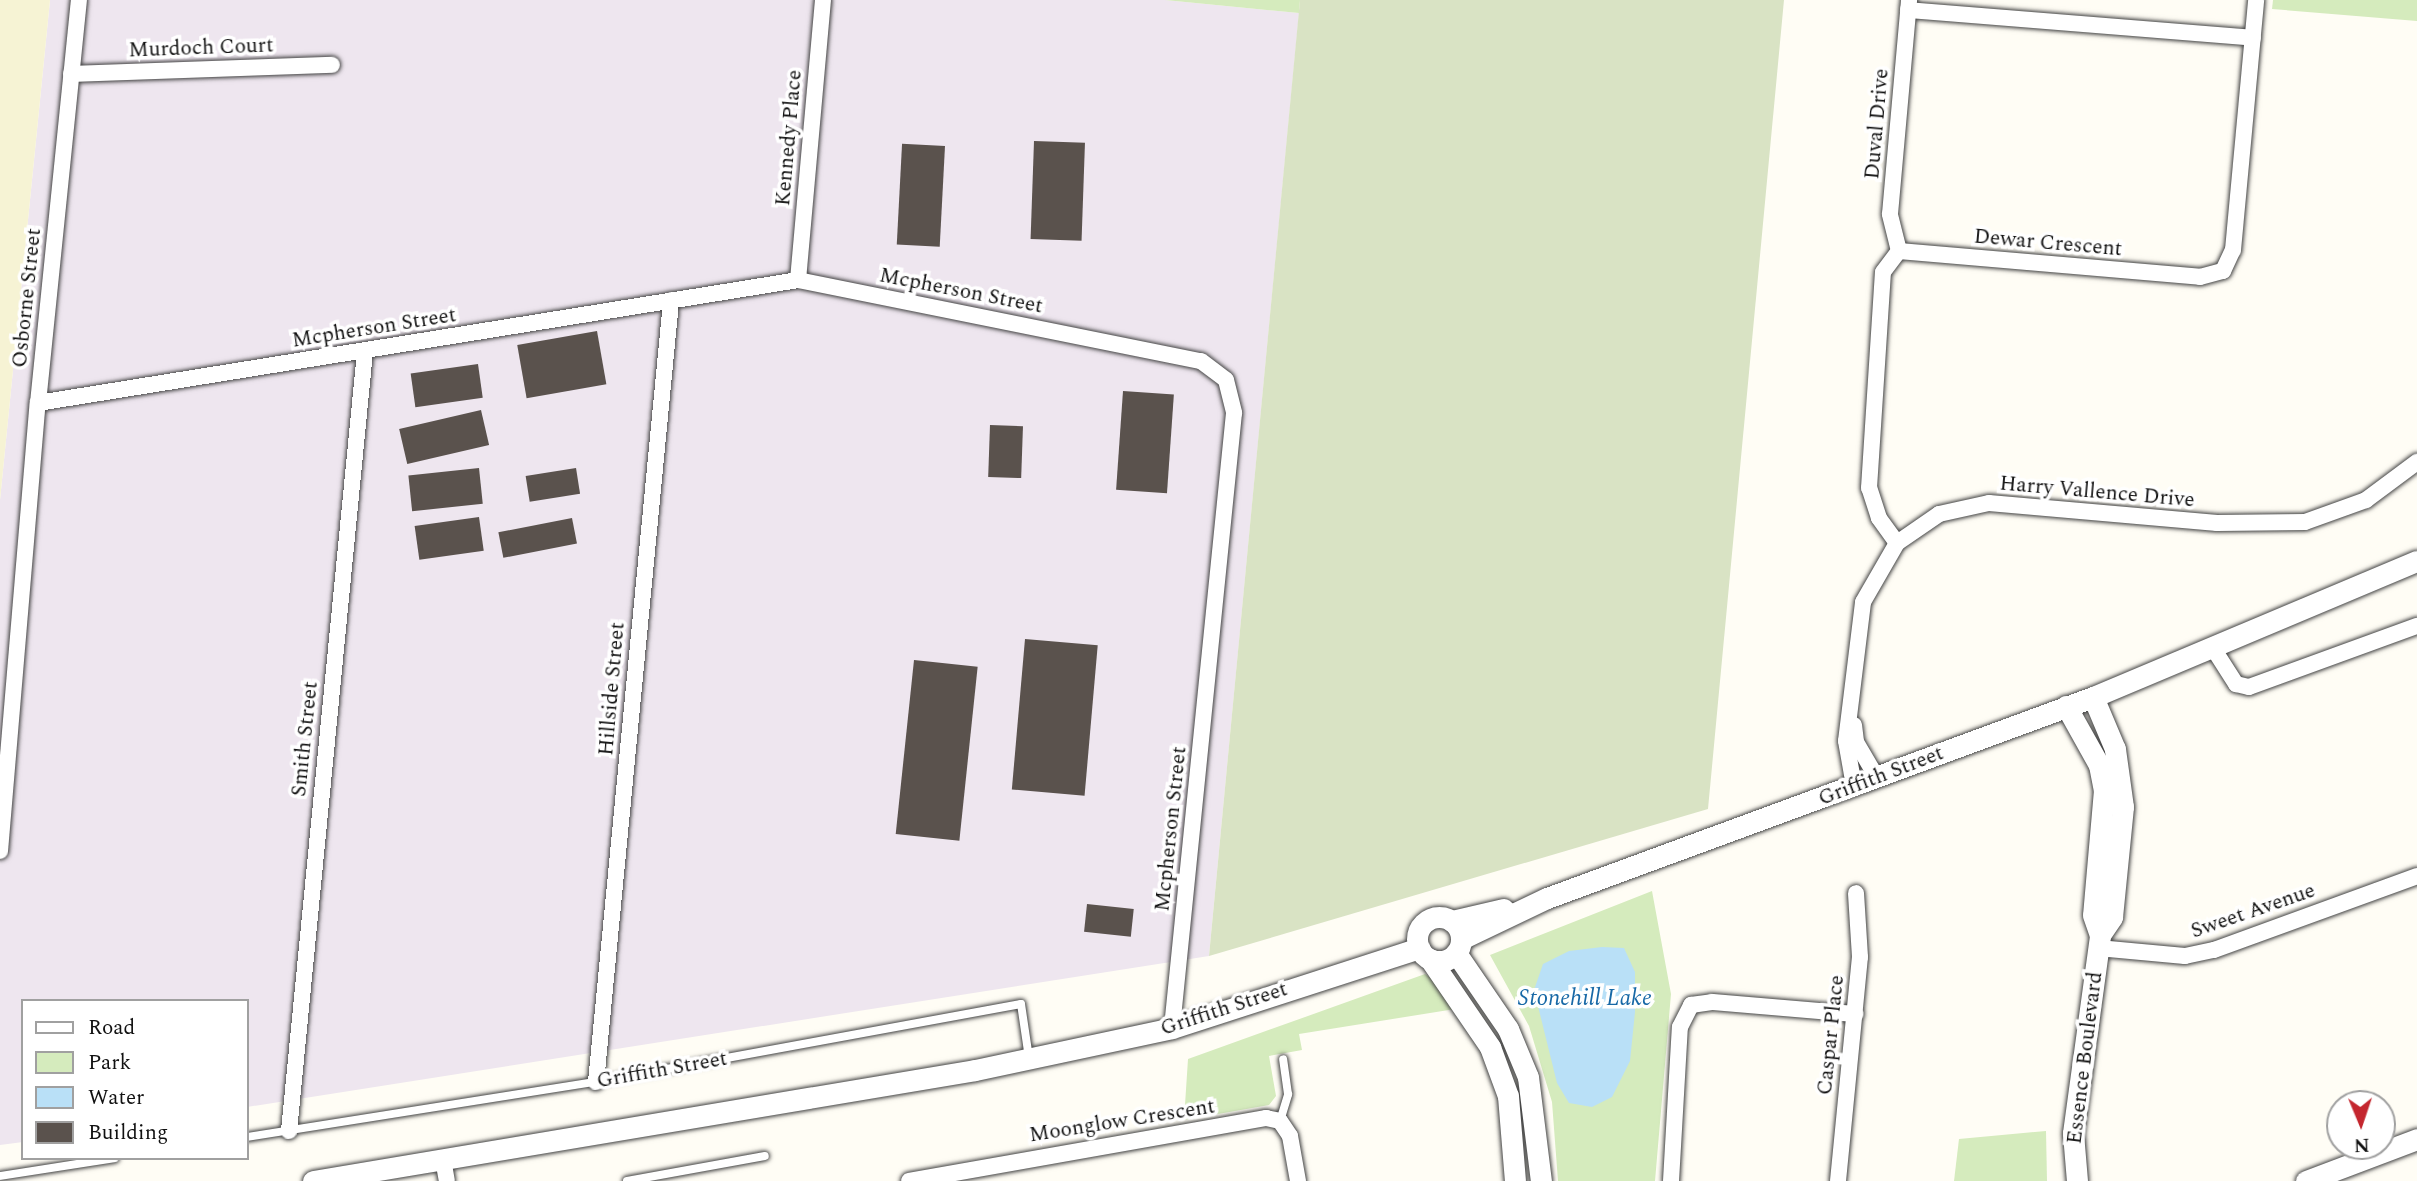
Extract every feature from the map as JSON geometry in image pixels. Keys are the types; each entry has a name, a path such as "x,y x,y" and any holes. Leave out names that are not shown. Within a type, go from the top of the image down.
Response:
{"street":[{"name":"Osborne Street","path":"0,851 38,403 79,0"},
{"name":"Kennedy Place","path":"798,280 823,0"},
{"name":"Dewar Crescent","path":"1899,251 2200,277 2223,271 2233,250 2256,0"},
{"path":"1908,5 2253,38"},
{"name":"Duval Drive","path":"1899,251 1890,214 1908,5"},
{"name":"Murdoch Court","path":"71,74 332,65"},
{"path":"1897,543 1879,519 1869,488 1883,272 1899,251"},
{"name":"Mcpherson Street","path":"38,403 798,280 1201,361 1226,380 1234,413 1172,1028"},
{"name":"Hillside Street","path":"596,1082 671,301"},
{"name":"Smith Street","path":"289,1130 365,351"},
{"name":"Harry Vallence Drive","path":"1854,786 1846,741 1863,602 1897,543 1939,514 1990,503 2217,523 2305,522 2366,500 2417,463"},
{"name":"Griffith Street","path":"313,1181 1029,1059 1172,1028 1376,959 1422,948 1444,960 1456,938 1547,898 2093,697 2417,561"},
{"path":"2213,648 2236,684 2249,687 2417,626"},
{"name":"Essence Boulevard","path":"2077,1181 2073,1133 2099,942 2112,917 2123,807 2115,749 2093,697"},
{"name":"Harry Vallence Drive","path":"1852,705 1856,742 1877,778"},
{"name":"Essence Boulevard","path":"2066,706 2099,765 2104,790 2093,915 2099,942"},
{"name":"Sweet Avenue","path":"2099,942 2185,956 2214,950 2417,876"},
{"name":"Caspar Place","path":"1838,1181 1860,957 1856,892"},
{"path":"1515,1181 1508,1096 1490,1047 1422,948 1430,919 1456,938 1508,1029 1528,1077 1541,1181"},
{"path":"1671,1181 1680,1027 1684,1012 1691,1005 1712,1002 1855,1014"},
{"name":"Moonglow Crescent","path":"909,1181 1266,1118 1280,1121"},
{"path":"1280,1121 1290,1136 1298,1181"},
{"path":"2306,1181 2417,1139"},
{"path":"443,1159 447,1181"}],"lane":[{"name":"Griffith Street","path":"248,1137 596,1082 1021,1004 1029,1059"},
{"path":"1280,1121 1288,1094 1283,1059"},
{"path":"627,1181 765,1156"},
{"path":"0,1177 103,1160"}],"shaded area":[{"path":"0,0 50,0 0,500"},
{"path":"50,0 1165,0 1299,13 1209,956 248,1107 248,999 21,999 21,1142 0,1145 0,500"}],"green space":[{"path":"1165,0 1300,0 1299,13"},
{"path":"1300,0 1784,0 1708,809 1209,956"},
{"path":"2273,0 2417,0 2417,21 2272,9"},
{"path":"1652,891 1671,994 1655,1181 1558,1181 1552,1102 1529,1026 1490,955"},
{"path":"1425,974 1441,985 1455,1009 1299,1034 1302,1050 1269,1056 1276,1096 1269,1105 1184,1120 1188,1059"},
{"path":"2046,1131 2047,1181 1954,1181 1959,1139"}],"water":[{"name":"Stonehill Lake","path":"1602,947 1624,948 1635,972 1635,1012 1630,1061 1612,1097 1592,1107 1569,1103 1557,1083 1534,990 1543,964 1569,951"}],"building":[{"path":"1034,141 1085,143 1082,241 1031,239"},
{"path":"902,144 945,146 940,247 897,245"},
{"path":"597,331 606,384 527,398 517,345"},
{"path":"478,364 483,398 415,407 411,373"},
{"path":"1123,391 1174,395 1167,493 1116,490"},
{"path":"481,410 489,445 407,464 399,429"},
{"path":"990,425 1023,426 1021,478 988,477"},
{"path":"479,468 483,504 412,511 408,475"},
{"path":"576,468 580,494 530,502 526,476"},
{"path":"479,517 484,551 419,560 415,526"},
{"path":"572,518 577,544 503,558 498,532"},
{"path":"1025,639 1098,645 1085,796 1012,789"},
{"path":"914,660 978,667 959,841 896,834"},
{"path":"1087,904 1134,909 1131,937 1084,932"}]}
